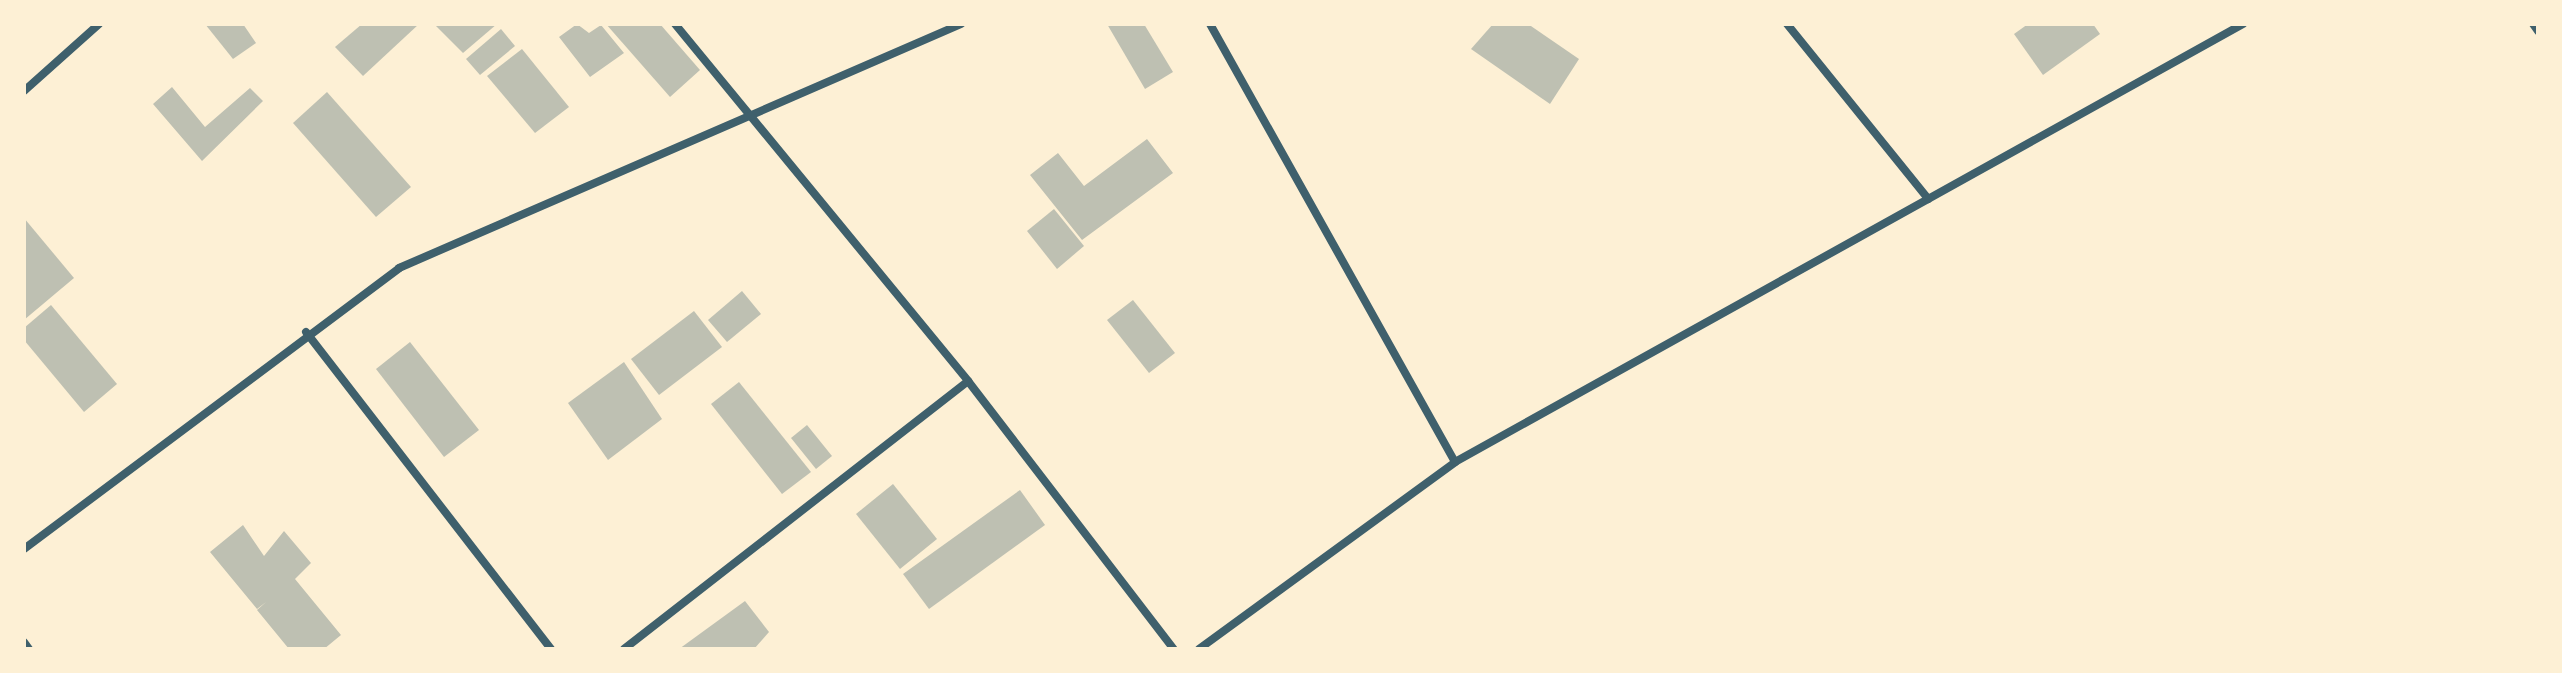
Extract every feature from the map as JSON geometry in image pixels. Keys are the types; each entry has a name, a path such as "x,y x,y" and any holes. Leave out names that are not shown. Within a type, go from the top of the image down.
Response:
{"street":[{"path":"24,91 99,24"},
{"path":"675,24 968,381 1174,649"},
{"path":"24,549 306,332 399,268 961,24"},
{"path":"1210,24 1455,462"},
{"path":"1787,24 1928,199"},
{"path":"1199,649 1455,462 2243,24"},
{"path":"2533,24 2538,31"},
{"path":"306,332 551,649"},
{"path":"624,649 968,381"},
{"path":"24,642 29,649"}],"building":[{"path":"205,24 243,24 256,43 233,59"},
{"path":"362,24 419,24 363,76 335,47"},
{"path":"434,24 497,24 463,53"},
{"path":"577,24 589,33 601,25 624,53 590,77 559,37"},
{"path":"606,24 660,24 700,70 670,97"},
{"path":"1107,24 1144,24 1173,72 1145,89"},
{"path":"1493,24 1528,24 1579,59 1550,104 1471,49"},
{"path":"2028,24 2093,24 2100,34 2043,75 2014,34"},
{"path":"501,29 515,46 480,75 466,59"},
{"path":"522,49 569,107 535,133 487,76"},
{"path":"172,87 205,127 250,88 263,101 202,161 153,104"},
{"path":"327,92 411,187 376,217 293,123"},
{"path":"1147,139 1173,173 1082,240 1030,175 1058,153 1084,186"},
{"path":"1054,209 1084,246 1057,269 1027,231"},
{"path":"24,218 74,278 24,320"},
{"path":"742,291 761,314 727,342 708,320"},
{"path":"1133,300 1175,353 1149,373 1107,320"},
{"path":"51,305 117,384 84,412 24,340 24,328"},
{"path":"694,311 722,347 659,395 631,359"},
{"path":"410,342 479,430 444,457 376,369"},
{"path":"624,362 662,419 608,460 568,403"},
{"path":"739,382 811,472 782,494 711,404"},
{"path":"807,425 832,456 816,469 791,438"},
{"path":"893,484 937,539 900,569 856,514"},
{"path":"1020,490 1045,525 929,609 903,574"},
{"path":"243,525 264,556 284,531 311,563 295,579 341,635 324,649 289,649 257,610 266,602 257,609 210,552"},
{"path":"745,601 769,632 754,649 679,649"}]}
